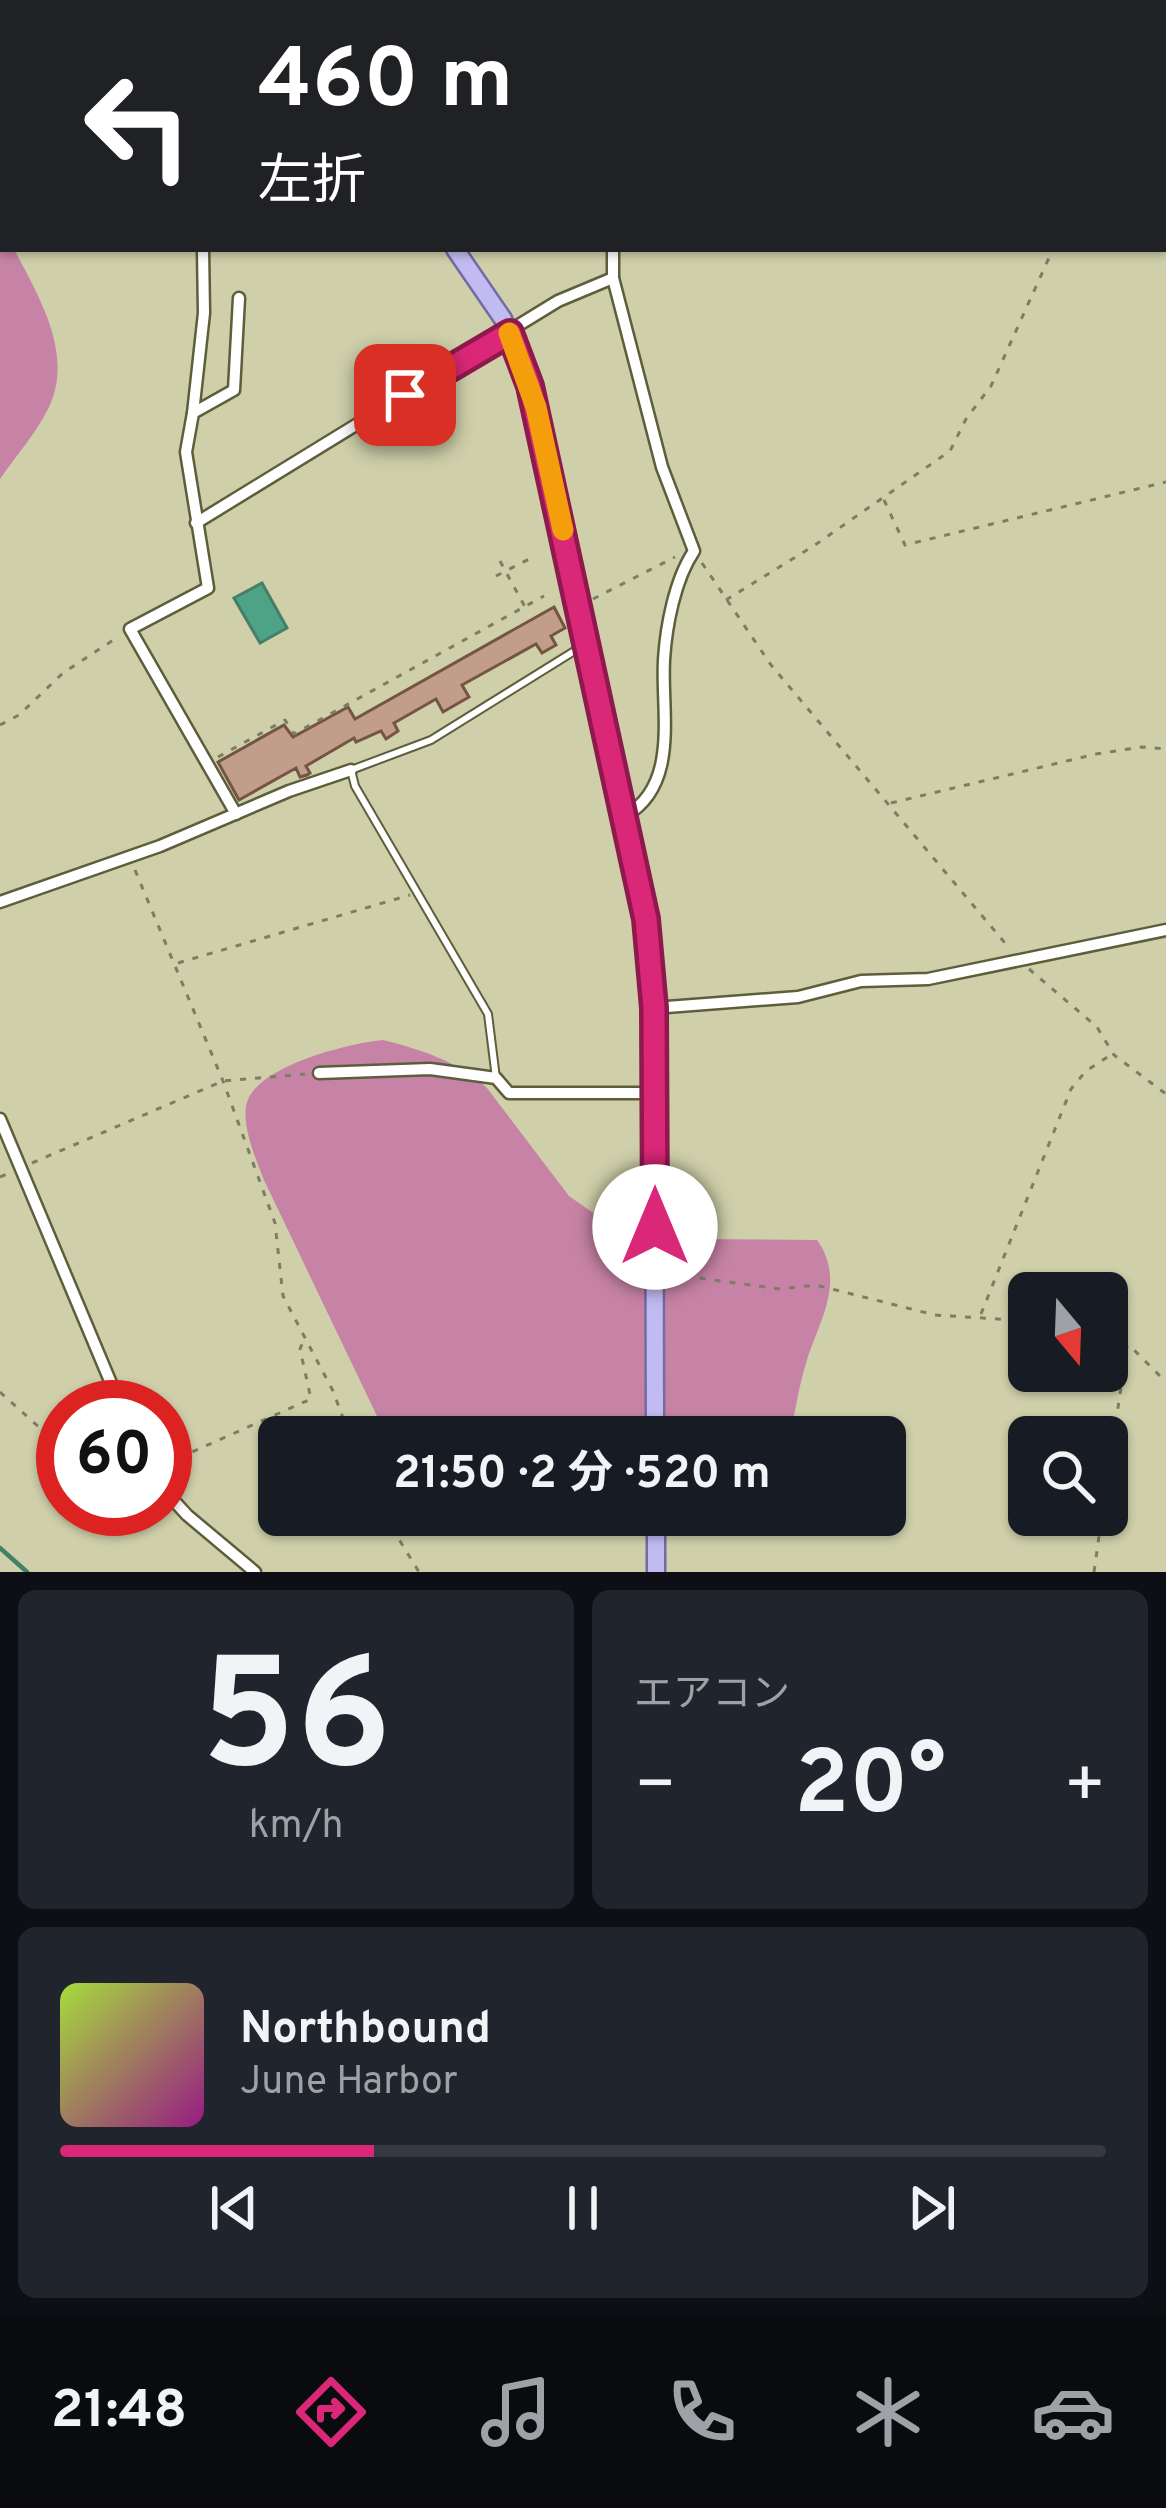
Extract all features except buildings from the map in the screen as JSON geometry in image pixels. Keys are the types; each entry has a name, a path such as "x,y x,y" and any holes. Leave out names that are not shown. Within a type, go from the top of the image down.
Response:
{"main road":[{"path":"457,252 510,333 536,407 649,938 654,1008 656,1416"},
{"path":"656,1536 656,1572"}],"street":[{"path":"203,252 204,313 186,452 208,587 130,629 236,814"},
{"path":"615,252 613,278 662,467 694,550 682,568 666,644 667,708 658,778 650,795 625,816"},
{"path":"196,523 558,301 613,278"},
{"path":"193,413 234,390 239,298"},
{"path":"0,902 130,857 351,770"},
{"path":"654,1008 798,997 862,981 928,979 1166,930"},
{"path":"319,1073 430,1069 496,1078 508,1093 654,1093"},
{"path":"0,1118 110,1380"},
{"path":"192,1519 255,1572"}],"lane":[{"path":"496,1078 488,1014 355,786 351,770 430,740 587,644"}],"path":[{"path":"724,600 950,451 991,386 1052,252"},
{"path":"883,498 905,545 1166,482"},
{"path":"579,606 694,550 771,665 1020,962 1097,1028 1113,1053 1166,1094"},
{"path":"496,576 535,556"},
{"path":"500,561 525,607"},
{"path":"218,758 285,720 294,734 544,596"},
{"path":"0,725 19,715 63,673 130,629"},
{"path":"889,803 1096,754 1142,747 1166,749"},
{"path":"130,857 224,1081 275,1222 281,1290 342,1416"},
{"path":"175,964 418,892"},
{"path":"980,1317 1071,1089 1086,1071 1113,1053"},
{"path":"0,1177 224,1081 319,1073"},
{"path":"655,1272 781,1289 816,1285 935,1315 1008,1319"},
{"path":"192,1452 311,1399 300,1349 303,1340"},
{"path":"1128,1348 1166,1382"},
{"path":"0,1392 36,1425"},
{"path":"397,1536 419,1572"},
{"path":"1094,1572 1099,1536"}],"shaded area":[{"path":"0,252 16,252 43,306 58,368 48,409 0,479"},
{"path":"262,583 287,628 260,643 234,598"},
{"path":"383,1040 438,1058 476,1079 569,1196 606,1222 693,1239 817,1240 830,1270 830,1285 794,1416 377,1416 263,1178 246,1115 252,1092 265,1080 304,1060"}],"waterway":[{"path":"0,1548 27,1572"}],"slow traffic":[{"path":"509,333 536,407 563,530"}],"route":[{"path":"405,395 510,333 530,386 646,919 654,1008 655,1227"}]}
